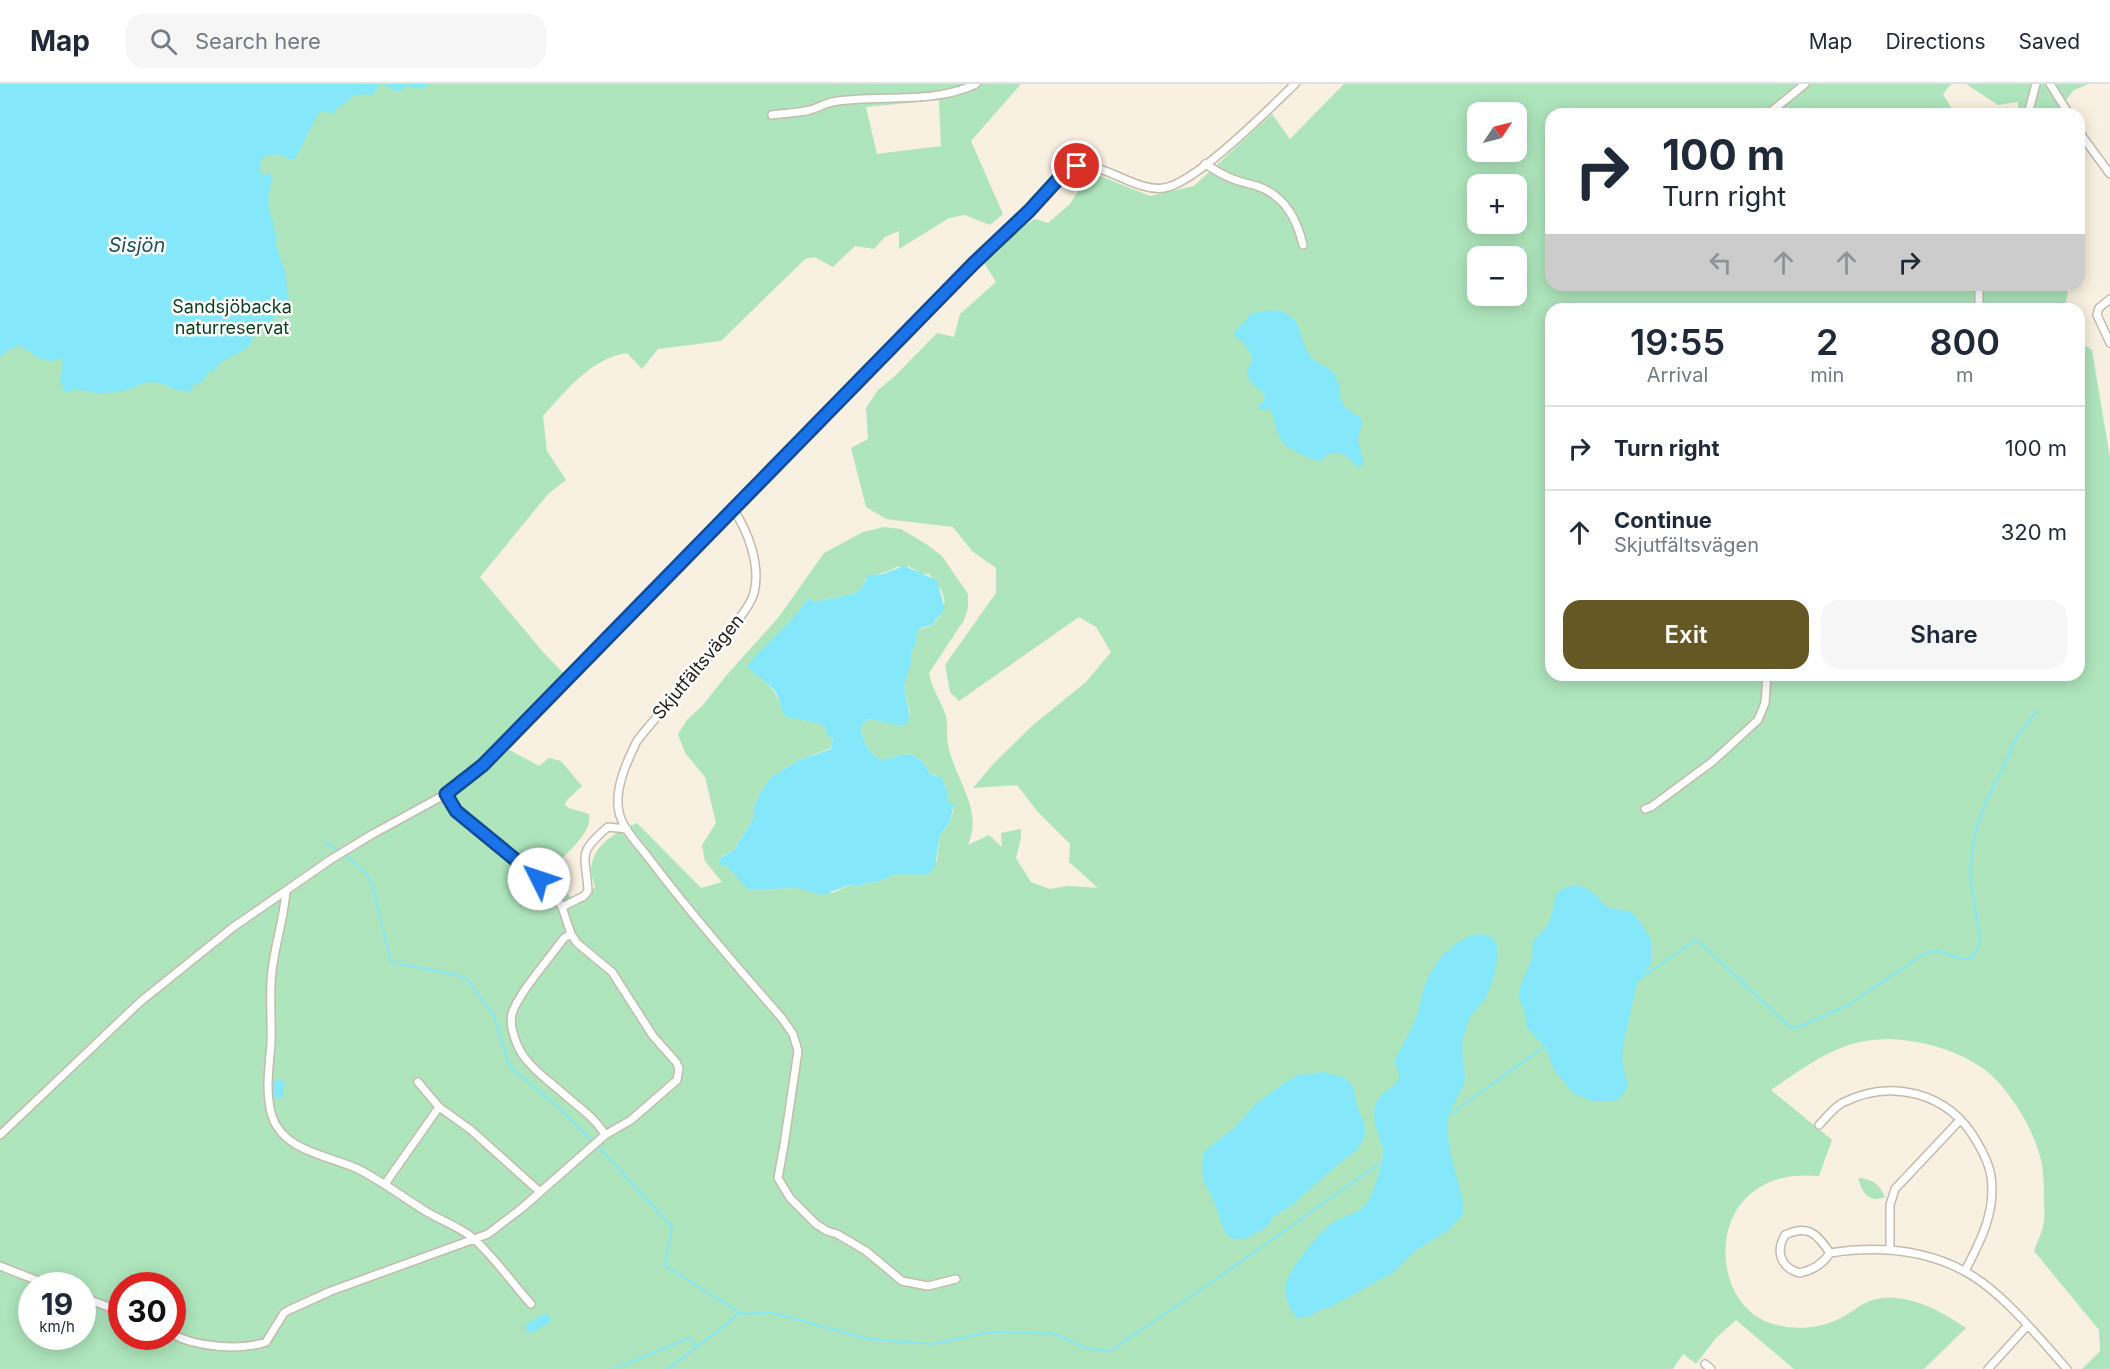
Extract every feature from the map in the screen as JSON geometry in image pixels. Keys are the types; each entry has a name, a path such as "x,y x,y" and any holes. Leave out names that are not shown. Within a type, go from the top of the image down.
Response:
{"street":[{"path":"772,115 809,110 831,102 938,94 976,84"},
{"path":"0,1136 158,987 232,928 330,860 446,794 483,765 978,259 1070,169 1083,165 1090,166 1137,185 1155,189 1166,188 1178,183 1205,164 1295,84"},
{"path":"1775,108 1805,84"},
{"path":"2030,108 2036,84"},
{"path":"2050,84 2065,108"},
{"path":"2085,140 2110,174"},
{"path":"1205,164 1227,177 1260,187 1275,195 1290,212 1303,245"},
{"path":"2110,299 2099,308 2097,315 2110,343"},
{"name":"Skjutfältsvägen","path":"733,509 739,518 753,557 754,593 747,608 726,637 637,741 630,755 618,796 619,812 627,829 691,913 784,1021 797,1043 796,1071 778,1178 781,1186 795,1204 816,1224 866,1251 902,1281 928,1286 956,1279"},
{"path":"1645,809 1651,807 1712,762 1758,720 1765,703 1767,681"},
{"path":"186,1341 223,1346 255,1346 266,1342 284,1313 289,1310 331,1292 488,1234 605,1135 632,1120 677,1080 679,1068 676,1062 653,1036 612,972 577,943 554,894 532,872 456,811 446,794"},
{"path":"562,907 584,896 588,891 584,856 586,848 608,827 627,829"},
{"path":"286,891 270,990 269,1101 279,1129 294,1144 340,1161 385,1184 473,1238 531,1304"},
{"path":"571,934 564,938 518,1000 511,1016 512,1023 518,1047 530,1065 582,1110 605,1135"},
{"path":"418,1082 439,1107 471,1130 540,1192"},
{"path":"1819,1125 1840,1104 1870,1092 1901,1090 1923,1095 1943,1106 1960,1120 1973,1134 1985,1157 1991,1175 1992,1197 1989,1219 1965,1271"},
{"path":"385,1184 439,1107"},
{"path":"1890,1250 1890,1205 1895,1189 1960,1120"},
{"path":"1800,1229 1816,1235 1830,1253 1817,1267 1800,1273 1787,1267 1781,1259 1779,1250 1785,1235 1800,1229"},
{"path":"1830,1253 1873,1248 1890,1250 1930,1257 1965,1271 1986,1286 2067,1369"},
{"path":"0,1266 18,1273"},
{"path":"1988,1369 2027,1326"}],"green space":[{"name":"Sandsjöbacka naturreservat","path":"0,84 1021,84 971,141 1003,214 990,225 965,215 949,218 899,249 899,231 885,237 874,249 855,246 833,267 814,257 805,259 721,341 658,349 642,369 627,353 602,361 570,386 543,416 547,451 566,480 548,494 480,577 543,652 572,682 504,747 539,766 549,758 561,761 582,786 567,800 565,805 589,814 587,828 578,842 554,866 556,884 574,900 595,888 591,869 601,846 614,835 637,823 701,888 722,882 705,861 702,845 716,823 705,777 685,753 678,734 687,720 703,705 778,618 824,553 863,532 884,527 901,529 942,556 968,594 968,608 964,620 929,673 946,716 947,741 951,757 970,806 972,831 968,845 989,835 1002,847 1001,833 1021,829 1016,858 1031,882 1050,889 1068,886 1098,888 1069,862 1070,844 1037,811 1017,785 973,788 994,763 1032,726 1086,682 1111,652 1096,627 1079,617 959,701 950,692 945,665 996,593 996,568 972,551 953,527 886,519 866,507 851,448 868,439 866,408 878,390 937,333 954,337 960,314 996,282 981,258 1007,236 1035,219 1048,223 1070,204 1085,180 1095,174 1150,196 1194,186 1272,114 1290,139 1344,84 1951,84 1943,94 1951,108 1545,108 1545,291 2068,291 2066,303 1545,303 1545,681 2085,681 2085,346 2092,350 2110,458 2110,1369 2082,1369 2100,1351 2099,1330 2034,1251 2044,1219 2043,1171 2035,1142 2016,1105 1990,1074 1969,1060 1929,1044 1886,1039 1858,1042 1832,1052 1771,1090 1832,1140 1819,1176 1790,1176 1772,1181 1755,1190 1736,1211 1729,1229 1726,1247 1727,1266 1732,1285 1741,1301 1753,1314 1779,1326 1806,1328 1824,1325 1841,1318 1867,1302 1889,1298 1924,1305 1966,1328 1924,1369 1794,1369 1736,1320 1716,1338 1696,1364 1683,1354 1673,1369 0,1369","holes":["939,100 941,146 877,154 866,107","896,567 910,567 922,574 929,574 942,593 944,606 934,623 918,631 914,639 906,670 905,686 909,719 901,726 869,719 861,726 861,730 866,746 877,757 884,759 911,754 923,762 930,774 935,775 944,783 947,801 954,807 950,822 940,835 937,861 906,874 896,874 880,881 856,886 850,885 832,893 797,888 748,890 721,857 734,850 749,826 754,817 754,807 759,795 770,778 799,760 831,748 833,739 824,726 786,717 775,693 767,683 749,669 749,665 795,616 808,598 815,602 856,593 863,586 866,578"]},
{"path":"1966,84 2088,84 2074,90 2060,108 2018,108 2018,102 1998,105"},
{"path":"1858,1178 1875,1183 1885,1197 1870,1198"}],"water":[{"name":"Sisjön","path":"0,84 380,84 373,95 356,95 343,106 338,107 333,114 322,111 318,114 295,159 278,154 265,156 261,160 260,172 264,175 269,173 273,177 269,206 274,222 273,228 277,234 276,245 285,271 289,300 282,312 254,334 248,347 224,361 213,372 209,371 204,380 193,386 192,391 182,391 151,382 124,391 97,393 73,389 70,393 64,391 60,380 63,362 59,358 52,362 40,359 19,345 0,357"},
{"path":"383,84 429,84 422,89 405,86 401,91 395,91"},
{"path":"1273,310 1291,316 1296,322 1312,358 1335,374 1342,403 1361,418 1358,440 1364,464 1358,468 1348,457 1340,453 1331,454 1318,461 1290,448 1279,436 1270,409 1258,409 1259,405 1264,402 1265,394 1249,380 1247,373 1252,359 1251,355 1234,332 1250,314"},
{"path":"904,566 937,580 945,609 932,625 921,628 917,632 905,684 908,723 901,726 869,719 861,726 861,730 866,746 877,757 884,759 911,754 923,762 930,774 942,778 948,794 947,801 954,804 950,822 940,835 935,867 927,875 896,874 880,881 856,886 849,885 823,895 797,888 748,890 727,866 720,865 719,859 734,850 754,817 754,807 770,778 799,760 831,749 833,739 827,735 824,726 786,717 776,693 749,669 748,665 795,616 808,598 815,602 856,593 863,586 868,575 883,574"},
{"path":"1576,885 1590,890 1607,907 1631,912 1651,939 1651,965 1637,983 1623,1047 1622,1059 1628,1087 1620,1098 1614,1101 1592,1101 1574,1094 1554,1070 1546,1049 1526,1026 1525,1013 1518,996 1532,958 1533,941 1548,925 1555,898 1561,890"},
{"path":"1479,934 1494,939 1498,954 1497,963 1486,997 1467,1024 1462,1047 1464,1082 1451,1111 1448,1124 1449,1147 1464,1213 1449,1230 1415,1251 1394,1272 1333,1306 1308,1317 1296,1318 1285,1292 1291,1273 1321,1233 1334,1222 1362,1208 1373,1190 1381,1168 1383,1154 1375,1122 1375,1106 1399,1077 1395,1059 1416,1018 1425,985 1435,965 1450,948"},
{"path":"1323,1072 1347,1079 1353,1087 1365,1130 1361,1145 1286,1210 1274,1216 1267,1226 1245,1238 1232,1238 1225,1232 1204,1181 1202,1162 1204,1152 1235,1127 1257,1103 1284,1083 1299,1075"},
{"path":"273,1081 284,1081 284,1097 272,1098"},
{"path":"546,1313 550,1317 549,1323 532,1333 527,1333 525,1325"}],"waterway":[{"path":"1637,981 1694,941 1699,942 1790,1027 1797,1028 1848,1005 1927,952 1938,951 1962,959 1970,958 1977,951 1980,938 1970,874 1974,838 1983,809 2017,737 2038,710"},
{"path":"324,842 337,850"},
{"path":"346,856 366,873 372,885 391,962 458,975 468,980 494,1016 509,1066 559,1108 590,1139"},
{"path":"1449,1115 1547,1045"},
{"path":"598,1146 672,1227 665,1266 739,1312"},
{"path":"668,1369 727,1324 739,1312 747,1314 769,1312 870,1339 933,1344 990,1332 1051,1333 1086,1348 1110,1351 1383,1161"},
{"path":"614,1369 689,1338 697,1346"}],"route":[{"path":"539,879 456,811 446,794 483,765 1006,230 1029,211 1061,176 1077,166"}]}
